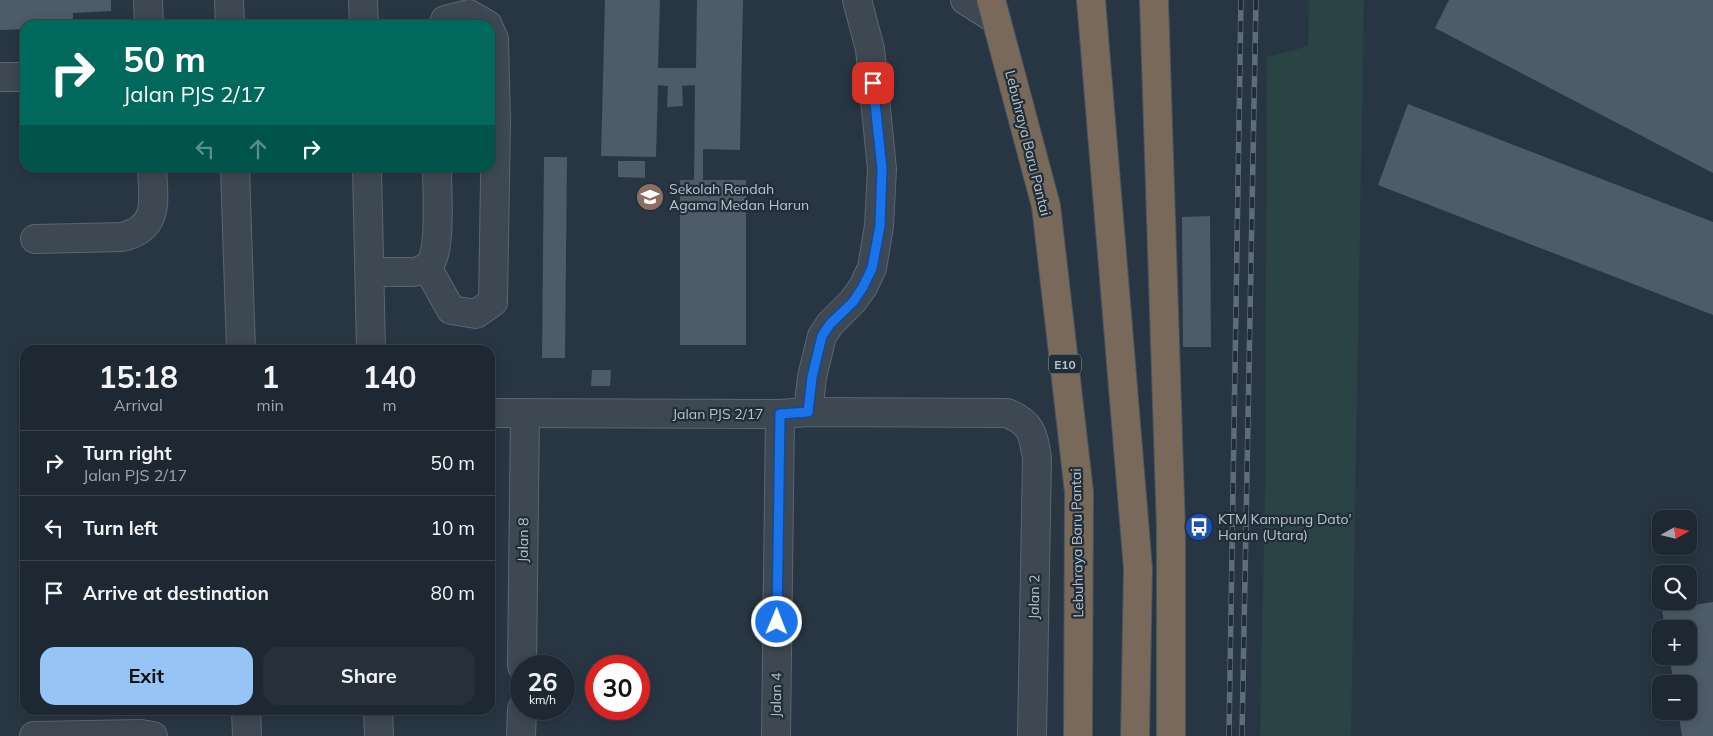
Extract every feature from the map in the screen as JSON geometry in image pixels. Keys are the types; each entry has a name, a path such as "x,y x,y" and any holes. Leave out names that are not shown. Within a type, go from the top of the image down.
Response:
{"highway":[{"path":"1091,0 1138,569 1136,736"},
{"path":"1154,0 1171,530 1171,736"},
{"name":"Lebuhraya Baru Pantai","path":"993,10 1046,206 1079,492 1078,736"}],"street":[{"path":"148,0 149,20"},
{"path":"229,0 230,20"},
{"path":"363,0 364,20"},
{"path":"808,412 812,377 822,336 830,324 853,302 863,287 872,268 880,226 881,160 870,49 858,0"},
{"path":"965,0 993,10"},
{"path":"445,20 469,14 479,20"},
{"path":"0,77 20,77"},
{"path":"427,267 451,310 476,314 493,302 495,80"},
{"path":"36,238 122,237 134,234 144,227 151,217 153,205 152,172"},
{"path":"234,172 241,345"},
{"path":"368,172 371,345"},
{"path":"370,272 414,272 427,267 435,253 437,172"},
{"name":"Jalan PJS 2/17","path":"495,413 1007,413 1021,419 1030,430 1037,458"},
{"name":"Jalan 8","path":"522,655 525,413"},
{"name":"Jalan 4","path":"776,736 780,414"},
{"name":"Jalan 2","path":"1032,736 1037,458"},
{"path":"246,715 247,736"},
{"path":"378,715 379,736"},
{"path":"521,736 522,720"},
{"path":"34,736 141,734 153,736"}],"green space":[{"path":"1309,0 1364,0 1351,736 1260,736 1265,492 1267,57 1308,46"}],"building":[{"path":"0,0 111,0 111,11 73,13 73,20 20,20 20,29 0,30"},
{"path":"605,0 660,0 658,68 696,68 697,0 743,0 740,150 703,149 703,180 746,180 746,345 680,345 680,180 694,180 695,85 682,86 683,106 667,107 668,86 658,85 656,157 601,156"},
{"path":"1449,0 1713,0 1713,173 1435,28"},
{"path":"1408,104 1713,222 1713,315 1378,185"},
{"path":"544,157 567,157 565,358 542,358"},
{"path":"618,161 645,161 645,178 618,177"},
{"path":"1210,216 1211,347 1183,347 1182,217"},
{"path":"592,370 611,370 610,386 591,386"},
{"path":"1713,602 1713,736 1682,736 1679,720 1697,720 1697,675 1672,675 1671,665 1697,665 1697,620 1664,620 1662,610 1697,610 1697,605"}],"railway":[{"path":"1229,736 1241,0"},
{"path":"1242,736 1256,0"}],"place":[{"name":"Sekolah Rendah Agama Medan Harun","path":"650,197"},
{"name":"KTM Kampung Dato' Harun (Utara)","path":"1199,527"}],"route":[{"path":"777,622 780,414 808,412 816,352 822,336 830,324 853,302 872,268 880,226 882,169 873,83"}]}
